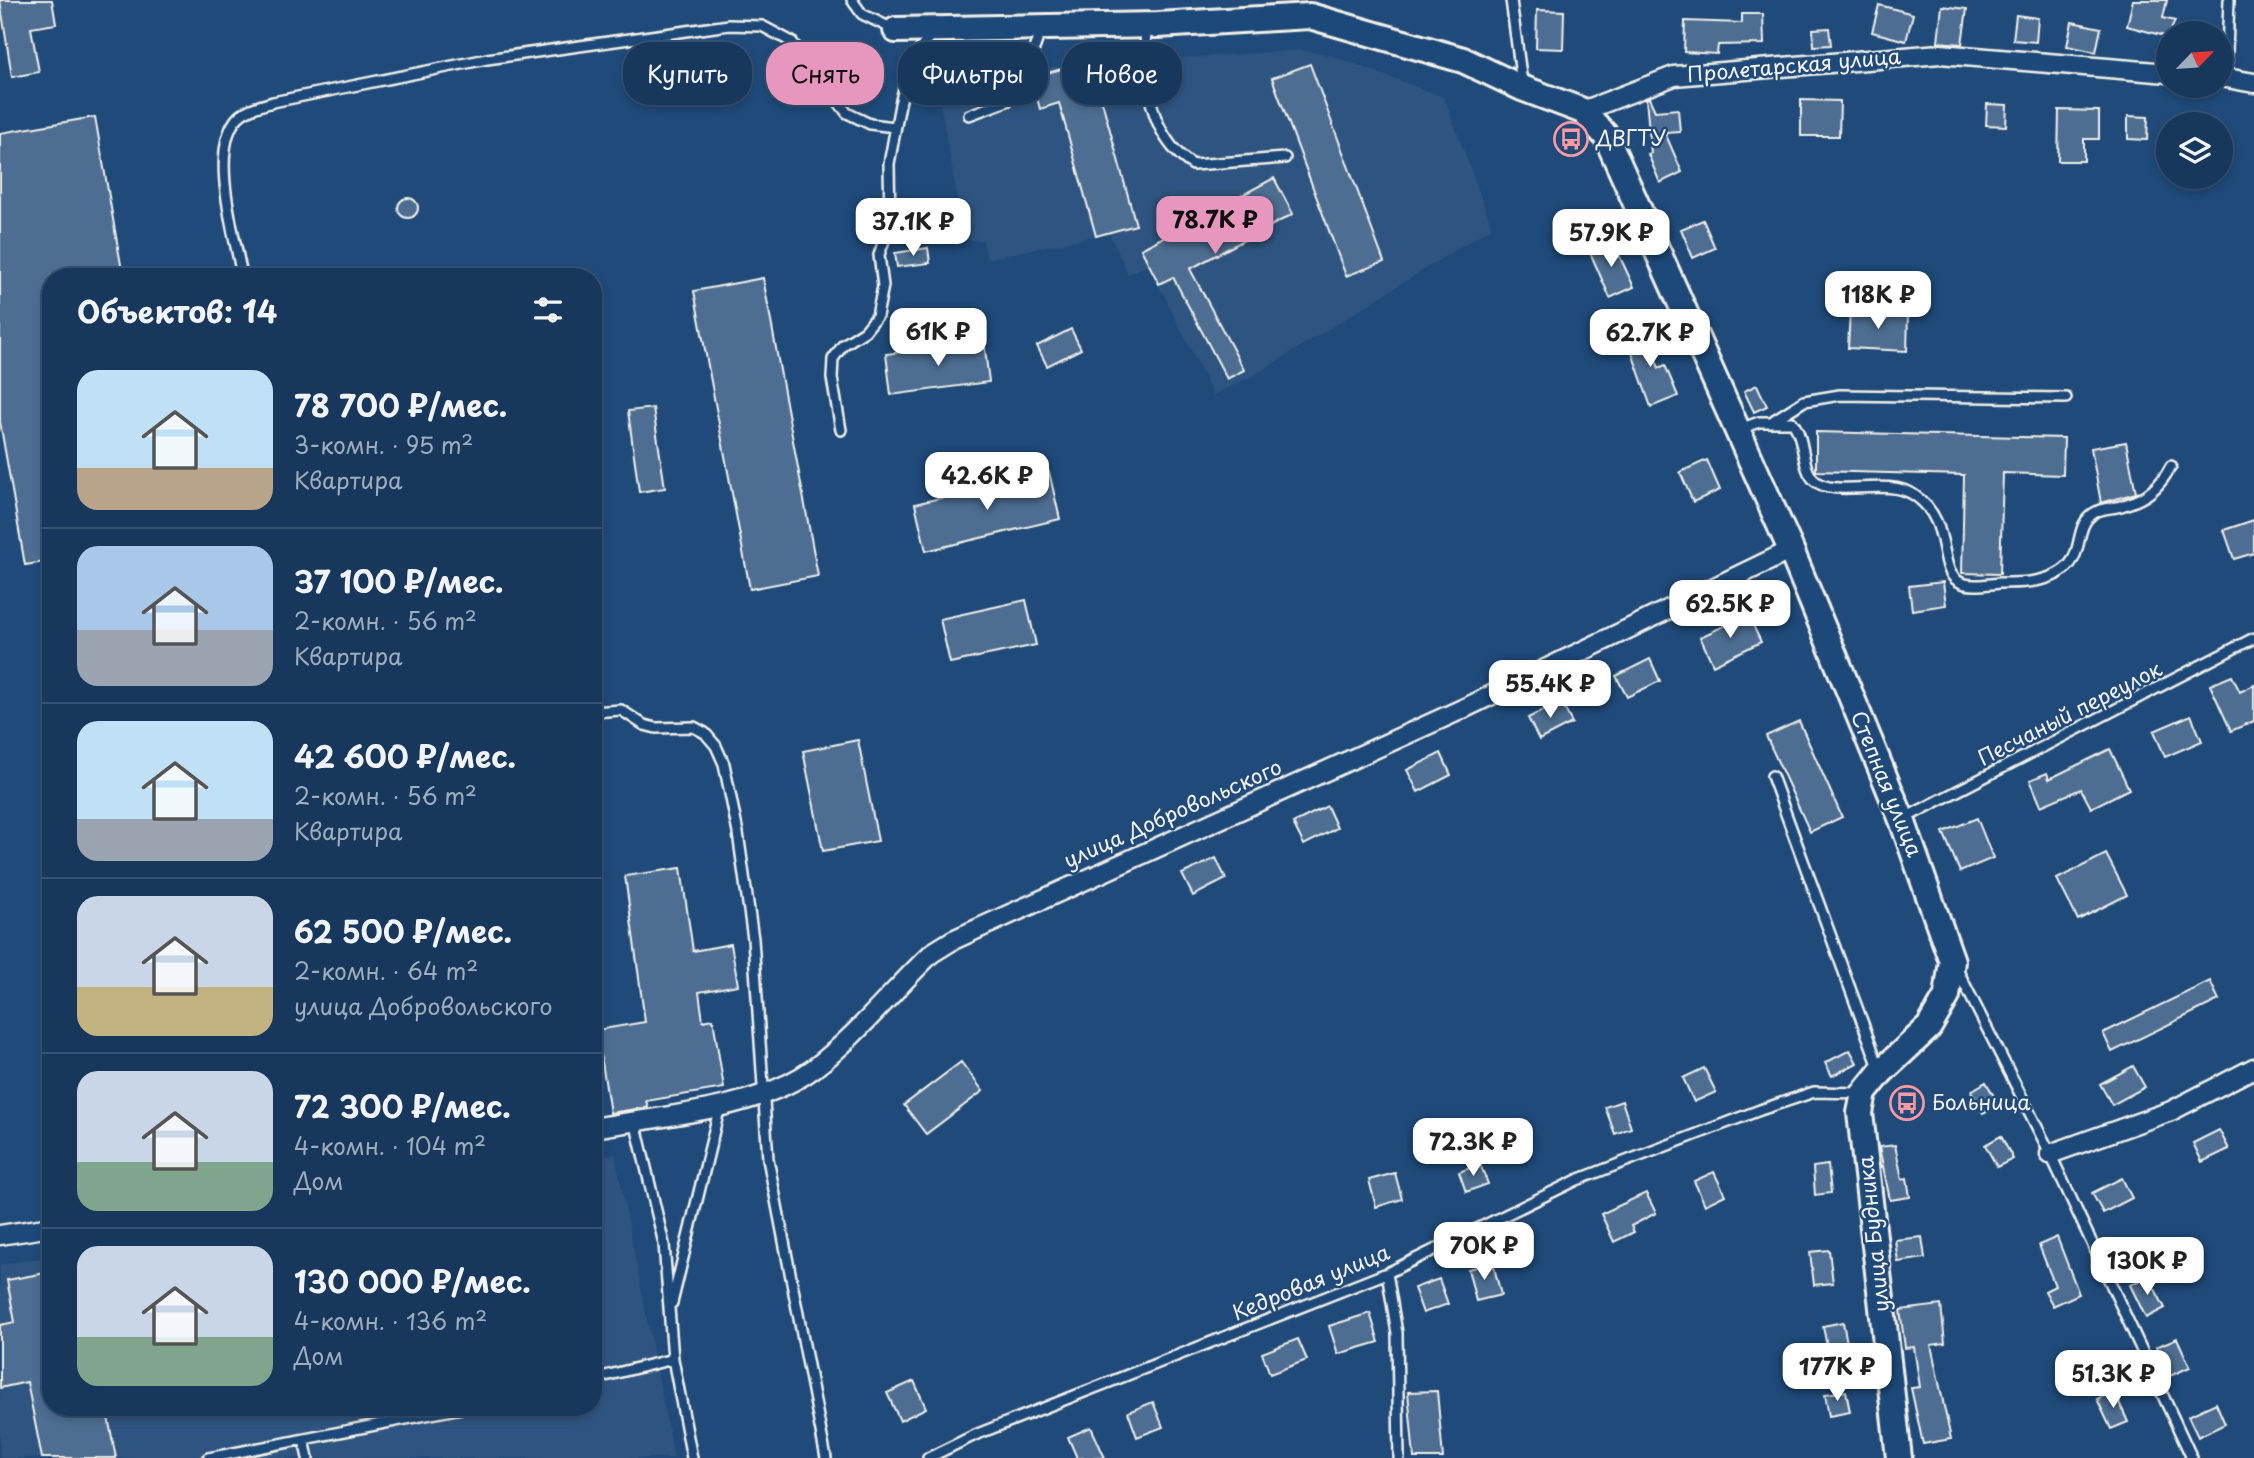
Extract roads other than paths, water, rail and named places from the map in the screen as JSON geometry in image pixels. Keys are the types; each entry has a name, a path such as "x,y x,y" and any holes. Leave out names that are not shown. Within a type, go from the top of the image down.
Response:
{"street":[{"path":"896,30 1146,25 1310,16 1463,60 1522,88 1583,111"},
{"name":"Пролетарская улица","path":"1583,111 1674,76 1940,54 2156,72"},
{"path":"2233,80 2254,83"},
{"name":"Степная улица","path":"1583,111 1606,136 1791,550 1902,820 1952,961"},
{"name":"улица Добровольского","path":"602,1126 762,1094 814,1068 932,953 953,940 1467,707 1791,550"},
{"path":"1864,1093 1881,1072 1929,1027 1947,996 1952,961"},
{"path":"2050,1154 2171,1111 2254,1068"},
{"name":"улица Будника","path":"1864,1093 1860,1113 1899,1458"},
{"path":"0,1235 42,1228"}],"lane":[{"path":"852,0 862,14 896,30"},
{"path":"1511,0 1522,88"},
{"path":"2227,21 2229,0"},
{"path":"241,268 222,156 236,119 250,109 273,102 486,59 729,24 762,26 792,42 847,113 870,124 895,127"},
{"path":"969,116 1007,101 1018,92 1043,25"},
{"path":"1146,25 1144,63 1154,112 1169,144 1181,157 1193,165 1284,158"},
{"path":"841,429 832,378 833,359 843,345 865,331 877,316 883,286 879,255 890,223 889,164 895,127 910,64 935,29"},
{"path":"1738,430 1774,420 1804,401 1840,395 2066,398"},
{"path":"1774,420 1792,422 1799,430 1809,473 1816,482 1827,486 1881,486 1911,493 1929,507 1941,527 1949,572 1959,582 1972,585 2030,582 2056,575 2072,564 2079,547 2082,526 2092,514 2124,506 2161,486 2171,466"},
{"name":"Песчаный переулок","path":"1902,820 2254,638"},
{"path":"602,711 621,710 644,725 656,728 694,727 705,733 716,746 724,764 746,886 752,939 768,1159 825,1458"},
{"path":"1772,776 1881,1072"},
{"name":"Степная улица","path":"1952,961 2050,1154 2192,1458"},
{"name":"Кедровая улица","path":"928,1458 975,1435 1387,1273 1577,1180 1814,1092 1864,1093"},
{"path":"670,1315 720,1104"},
{"path":"635,1121 664,1244 673,1359 692,1458"},
{"path":"1387,1273 1397,1333 1399,1458"},
{"path":"602,1376 673,1359"},
{"path":"208,1458 423,1416"},
{"path":"304,1440 308,1458"}],"place":[{"name":"ДВГТУ","path":"1571,139"},
{"name":"Больница","path":"1907,1103"}]}
